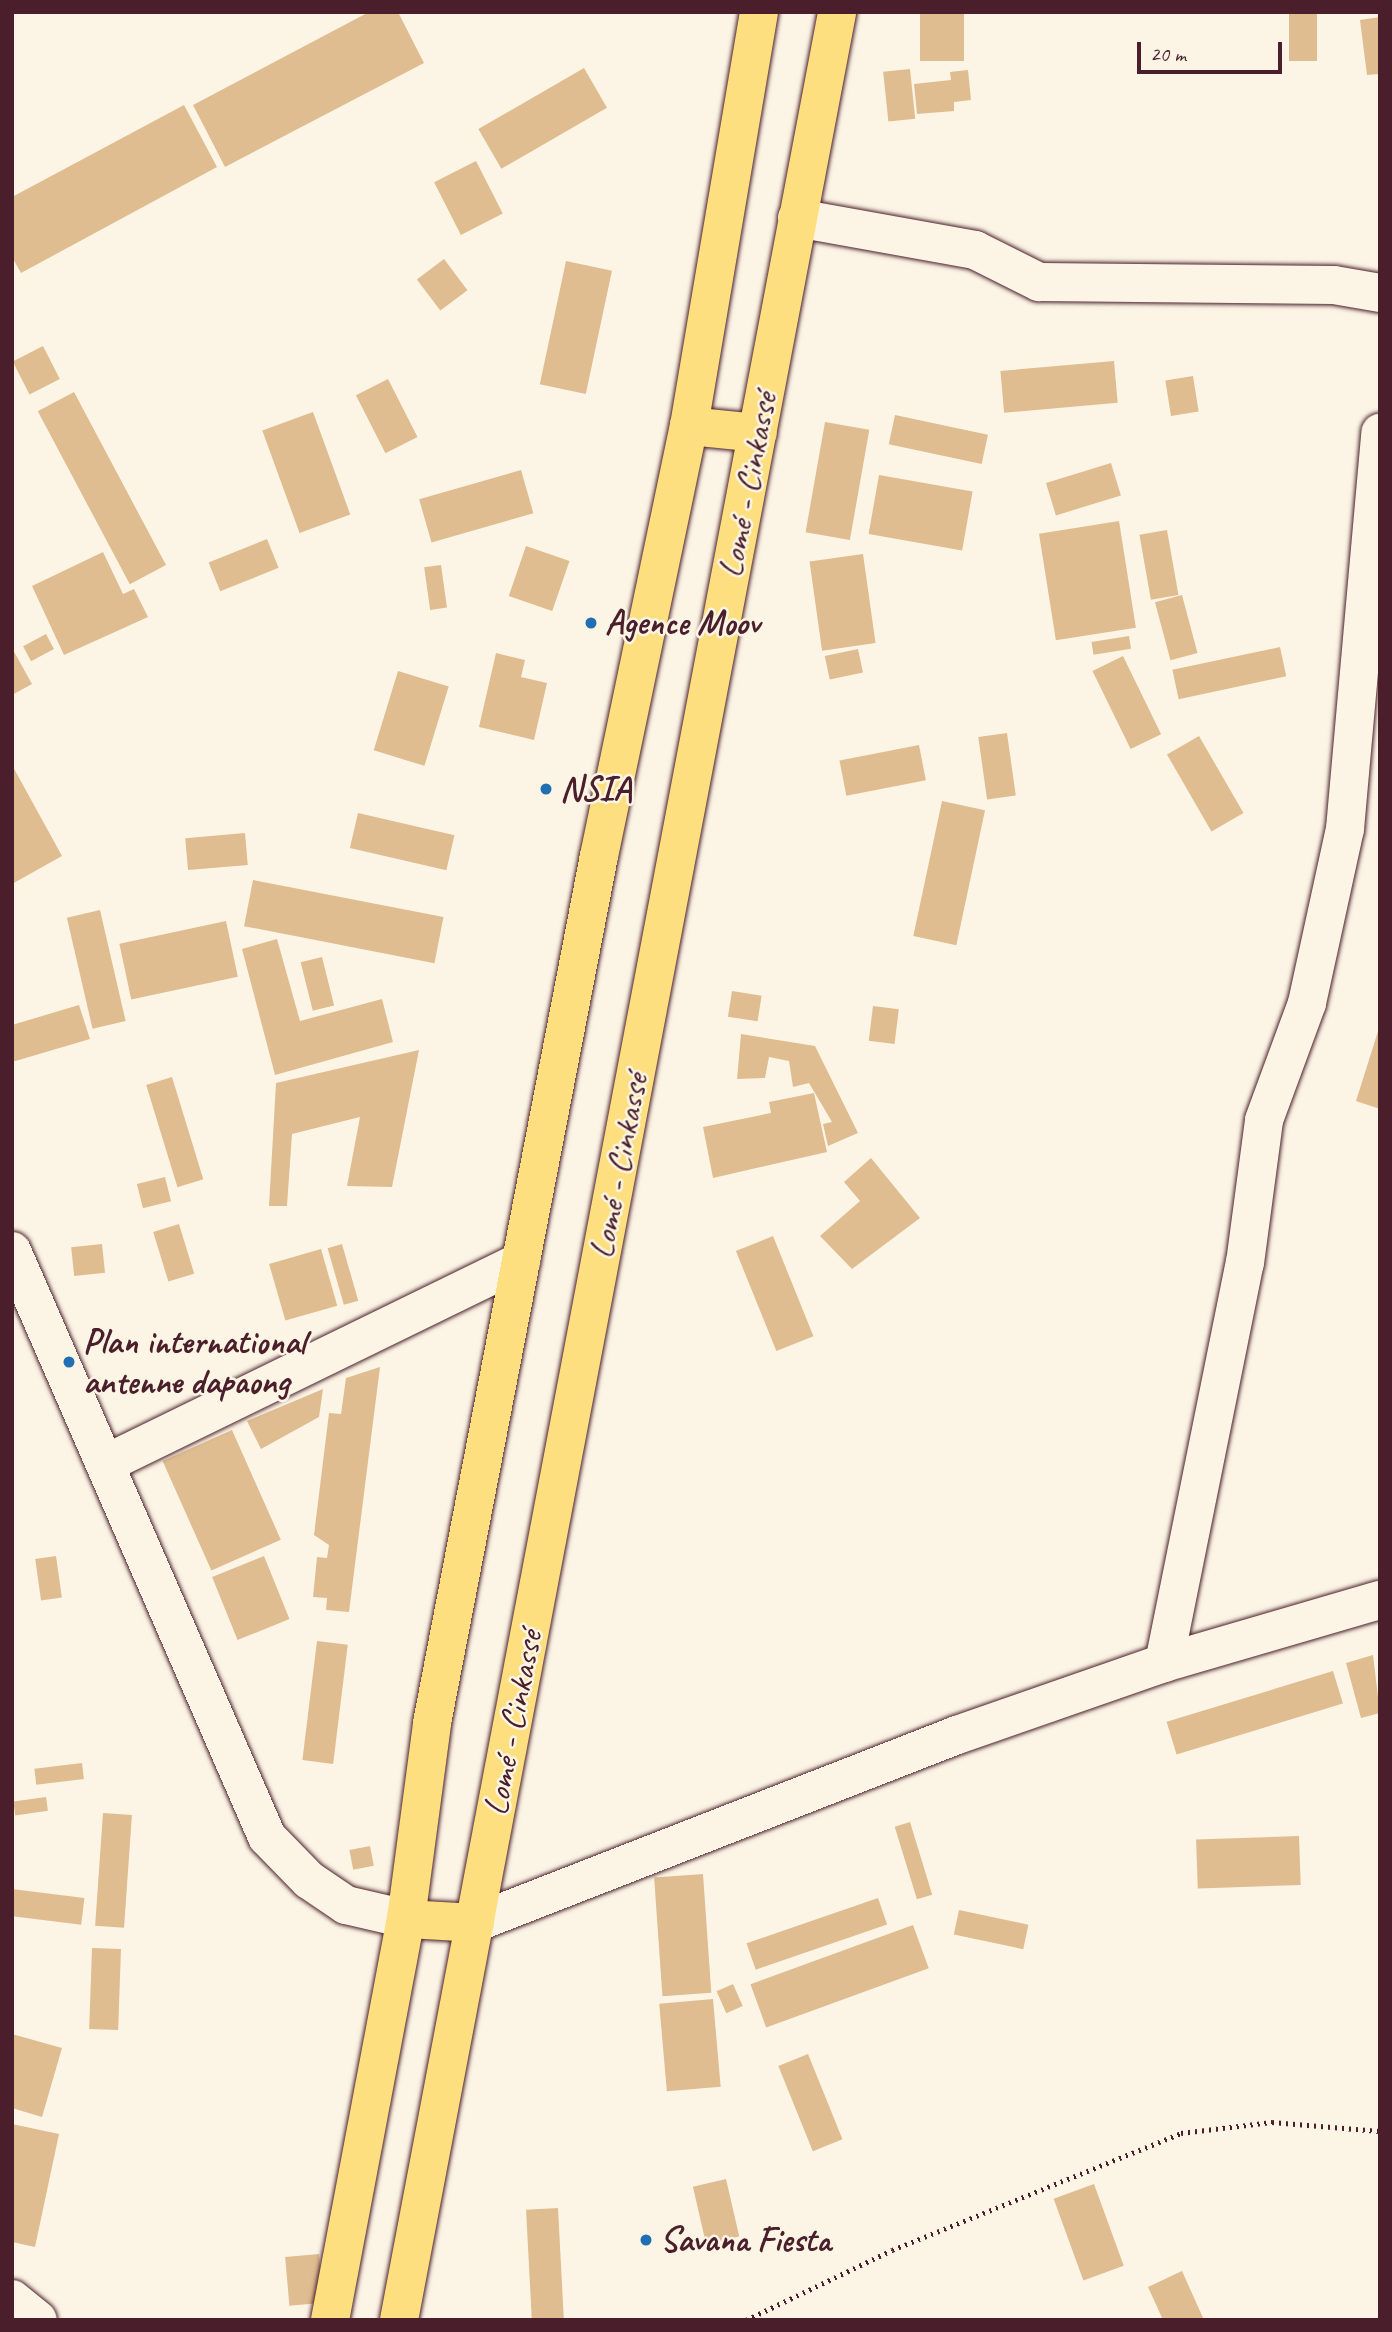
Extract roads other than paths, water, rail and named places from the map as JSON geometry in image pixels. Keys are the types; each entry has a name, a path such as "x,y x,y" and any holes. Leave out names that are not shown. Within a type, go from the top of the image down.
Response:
{"highway":[{"name":"Lomé - Cinkassé","path":"330,2320 406,1919 432,1723 521,1261 689,425 759,12"},
{"name":"Lomé - Cinkassé","path":"399,2320 837,12"},
{"path":"689,425 758,433"},
{"path":"406,1919 475,1923"}],"street":[{"path":"796,218 975,250 1039,282 1334,285 1380,293"},
{"path":"1164,1662 1244,1263 1264,1120 1307,1003 1345,829 1380,433"},
{"path":"12,1251 267,1837 309,1880 345,1905 406,1919"},
{"path":"105,1464 521,1261"},
{"path":"475,1923 957,1735 1164,1662 1380,1600"},
{"path":"12,2299 38,2320"}],"place":[{"name":"Agence Moov","path":"591,623"},
{"name":"NSIA","path":"546,789"},
{"name":"Plan international antenne dapaong","path":"69,1362"},
{"name":"Savana Fiesta","path":"646,2240"}]}
